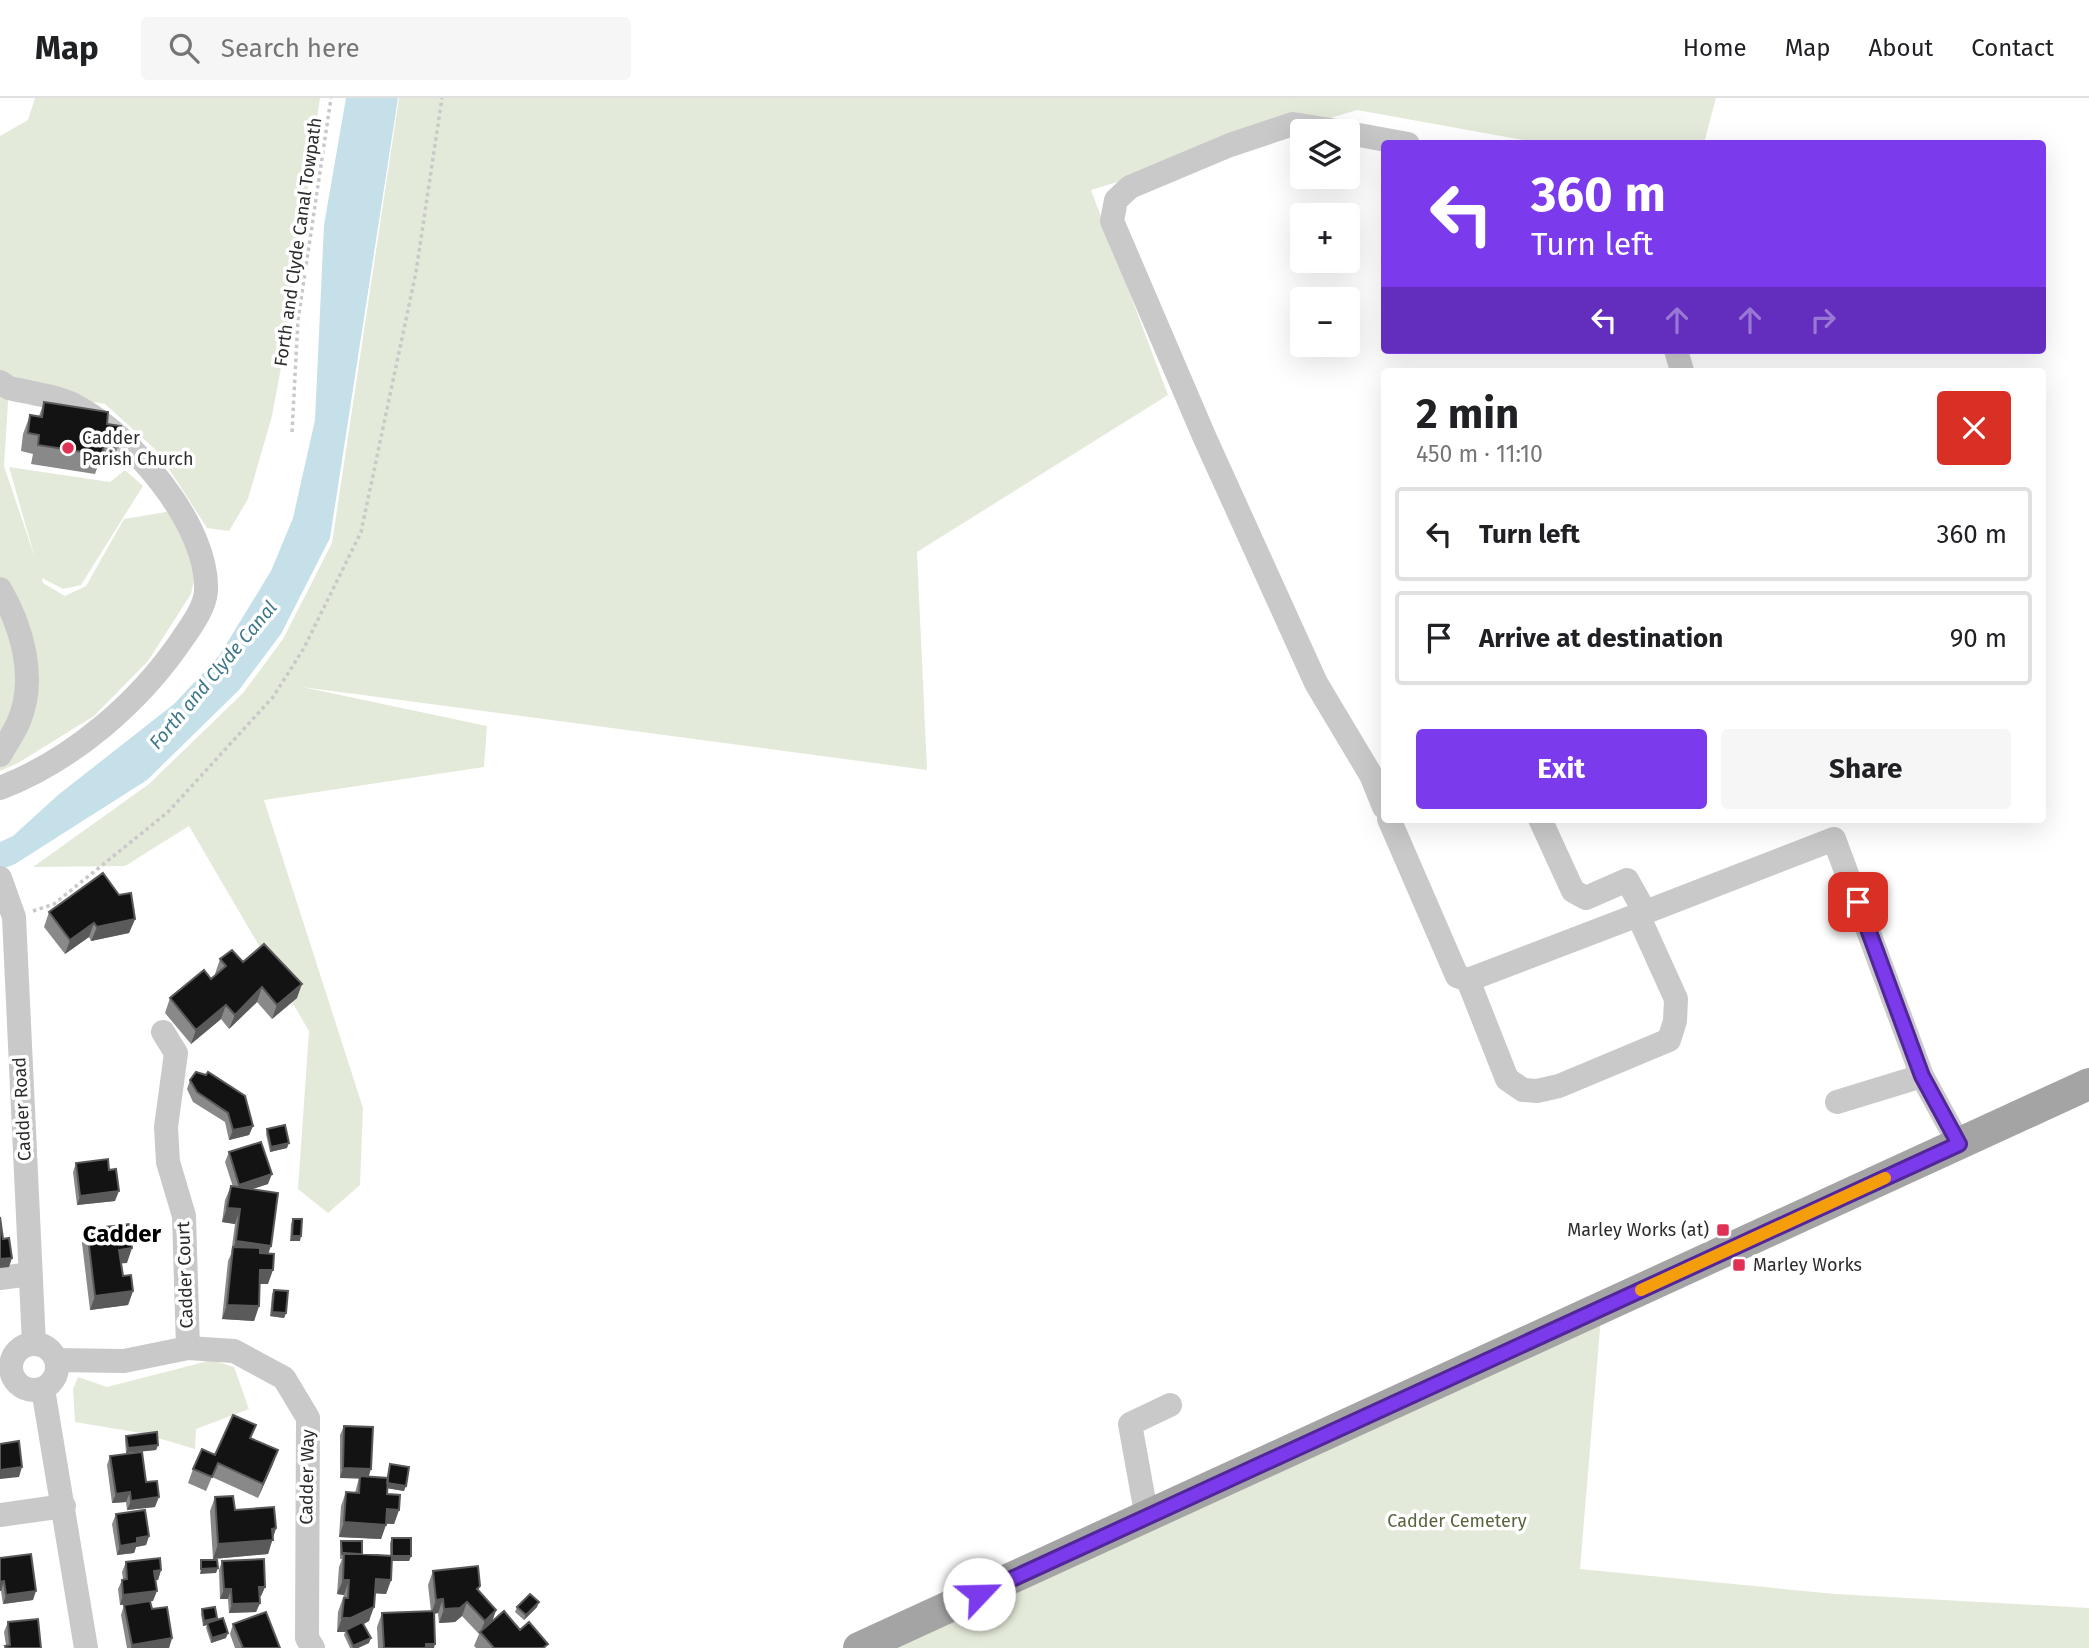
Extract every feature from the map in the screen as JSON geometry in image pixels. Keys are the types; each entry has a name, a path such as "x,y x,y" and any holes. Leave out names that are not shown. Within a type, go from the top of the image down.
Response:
{"main road":[{"path":"859,1648 2089,1084"}],"street":[{"path":"1290,125 1230,145 1130,187 1116,200 1112,221 1204,436 1316,683 1371,775 1381,800"},
{"path":"1360,135 1386,140"},
{"path":"0,382 9,388 74,405 119,433 191,527 201,556 206,592 194,621 162,670 107,724 26,778 0,788"},
{"path":"0,589 13,611 28,665 20,720 0,755"},
{"path":"1392,823 1457,976 1468,980 1642,914 1831,829 1922,1076 1959,1144"},
{"path":"1468,980 1507,1079 1523,1090 1537,1091 1559,1086 1669,1040 1675,1021 1676,999 1627,880 1586,898 1578,897 1542,823"},
{"name":"Cadder Road","path":"2,881 9,930 34,1343"},
{"name":"Cadder Court","path":"163,1032 176,1053 166,1127 168,1162 184,1216 188,1348"},
{"path":"1837,1102 1922,1076"},
{"path":"0,1278 30,1274"},
{"path":"34,1343 48,1348 57,1360 57,1374 43,1388 29,1390 6,1379 14,1354 34,1343"},
{"name":"Cadder Way","path":"57,1360 124,1361 188,1348 234,1351 284,1378 308,1418 307,1638 313,1648"},
{"path":"43,1388 86,1648"},
{"path":"1147,1518 1130,1424 1170,1405"},
{"path":"0,1515 64,1506"}],"path":[{"name":"Forth and Clyde Canal Towpath","path":"292,432 298,320 331,98"},
{"path":"9,930 54,904 169,812 272,697 304,648 361,532 416,272 442,98"}],"green space":[{"path":"35,98 320,98 290,319 272,416 248,499 229,531 207,528 158,452 105,404 9,387 4,466 35,558 9,467 110,482 125,470 143,486 81,585 63,589 42,578 43,583 65,596 86,586 124,519 172,511 199,556 191,594 148,661 94,716 18,763 0,771 0,136 28,120"},
{"path":"399,98 1716,98 1705,140 1523,140 1357,110 1327,119 1290,119 1290,130 1091,190 1168,395 917,552 927,770 302,687 487,726 484,767 264,800 363,1108 360,1185 328,1213 298,1189 309,1031 189,826 125,866 33,867 149,784 243,693 283,639 332,543"},
{"name":"Cadder Cemetery","path":"1601,1317 1580,1569 1835,1594 2089,1608 2089,1648 879,1648"},
{"path":"212,1360 234,1367 249,1409 196,1429 195,1449 141,1433 75,1422 73,1389 78,1377 107,1387"}],"water":[{"name":"Forth and Clyde Canal","path":"346,98 398,98 330,538 281,634 239,690 147,780 15,864 0,870 0,842 13,836 58,795 174,704 219,656 271,571 293,518 315,420 324,225"}],"building":[{"path":"44,402 108,412 107,424 121,426 118,447 104,444 102,455 38,445 39,435 28,433 30,415 42,417"},
{"path":"103,873 119,895 131,893 135,919 97,927 94,923 70,940 49,912"},
{"path":"264,944 302,984 277,1005 262,987 235,1015 226,1005 196,1030 170,998 204,970 211,979 226,966 220,959 232,950 243,962"},
{"path":"196,1072 206,1075 208,1072 245,1096 253,1126 233,1130 228,1113 197,1092 190,1080"},
{"path":"285,1125 289,1143 271,1147 267,1129"},
{"path":"261,1142 272,1174 239,1185 229,1152"},
{"path":"108,1159 109,1170 116,1169 119,1191 80,1196 76,1163"},
{"path":"231,1186 278,1193 271,1246 236,1241 240,1209 227,1208"},
{"path":"0,1217 3,1239 9,1238 12,1258 0,1259"},
{"path":"293,1219 302,1219 301,1236 292,1236"},
{"path":"129,1224 132,1248 119,1250 123,1276 131,1275 133,1291 95,1296 87,1229"},
{"path":"233,1247 260,1248 260,1253 274,1254 273,1270 260,1270 259,1306 227,1305"},
{"path":"274,1290 288,1291 286,1313 272,1312"},
{"path":"233,1415 256,1425 250,1438 278,1450 263,1484 218,1463 212,1477 193,1469 202,1449 215,1455"},
{"path":"344,1426 373,1427 371,1469 343,1468"},
{"path":"157,1432 158,1445 128,1448 126,1436"},
{"path":"19,1441 22,1467 0,1470 0,1444"},
{"path":"142,1452 146,1482 157,1481 159,1497 131,1501 130,1492 116,1494 110,1456"},
{"path":"390,1464 409,1467 406,1486 387,1483"},
{"path":"360,1476 388,1478 387,1494 400,1495 399,1510 387,1509 386,1525 344,1522 346,1492 359,1493"},
{"path":"233,1496 235,1510 274,1507 276,1528 272,1529 273,1540 218,1544 215,1497"},
{"path":"145,1510 149,1536 137,1538 137,1543 120,1546 116,1514"},
{"path":"392,1538 411,1538 411,1556 392,1556"},
{"path":"341,1541 362,1541 362,1554 342,1554"},
{"path":"344,1553 392,1556 391,1580 376,1579 374,1607 351,1618 342,1618 344,1598 348,1598 349,1580 343,1580"},
{"path":"31,1554 36,1591 6,1595 4,1581 0,1582 0,1558"},
{"path":"160,1558 161,1570 154,1571 157,1591 123,1595 122,1580 127,1579 126,1562"},
{"path":"264,1559 265,1587 259,1587 260,1603 232,1604 231,1589 224,1589 222,1561"},
{"path":"201,1560 217,1560 218,1568 201,1569"},
{"path":"478,1566 480,1586 477,1589 496,1610 485,1621 467,1602 460,1608 444,1609 443,1599 436,1600 433,1571"},
{"path":"530,1594 539,1602 526,1615 517,1607"},
{"path":"150,1601 152,1609 167,1607 172,1638 132,1645 124,1605"},
{"path":"215,1607 217,1618 204,1621 202,1609"},
{"path":"434,1611 435,1644 426,1644 426,1648 384,1648 382,1613"},
{"path":"504,1611 520,1630 529,1622 548,1644 543,1648 494,1648 480,1632"},
{"path":"266,1612 280,1648 243,1648 233,1624"},
{"path":"223,1618 228,1633 212,1638 207,1623"},
{"path":"38,1619 41,1648 6,1648 5,1646 10,1645 8,1622"},
{"path":"362,1622 371,1638 353,1646 346,1630"}],"slow traffic":[{"path":"1641,1290 1885,1178"}],"place":[{"name":"Cadder Parish Church","path":"68,448"},
{"name":"Marley Works (at)","path":"1723,1230"},
{"name":"Marley Works","path":"1739,1265"}],"district":[{"name":"Cadder","path":"122,1234"}],"route":[{"path":"979,1594 1959,1144 1922,1076 1858,902"}]}
